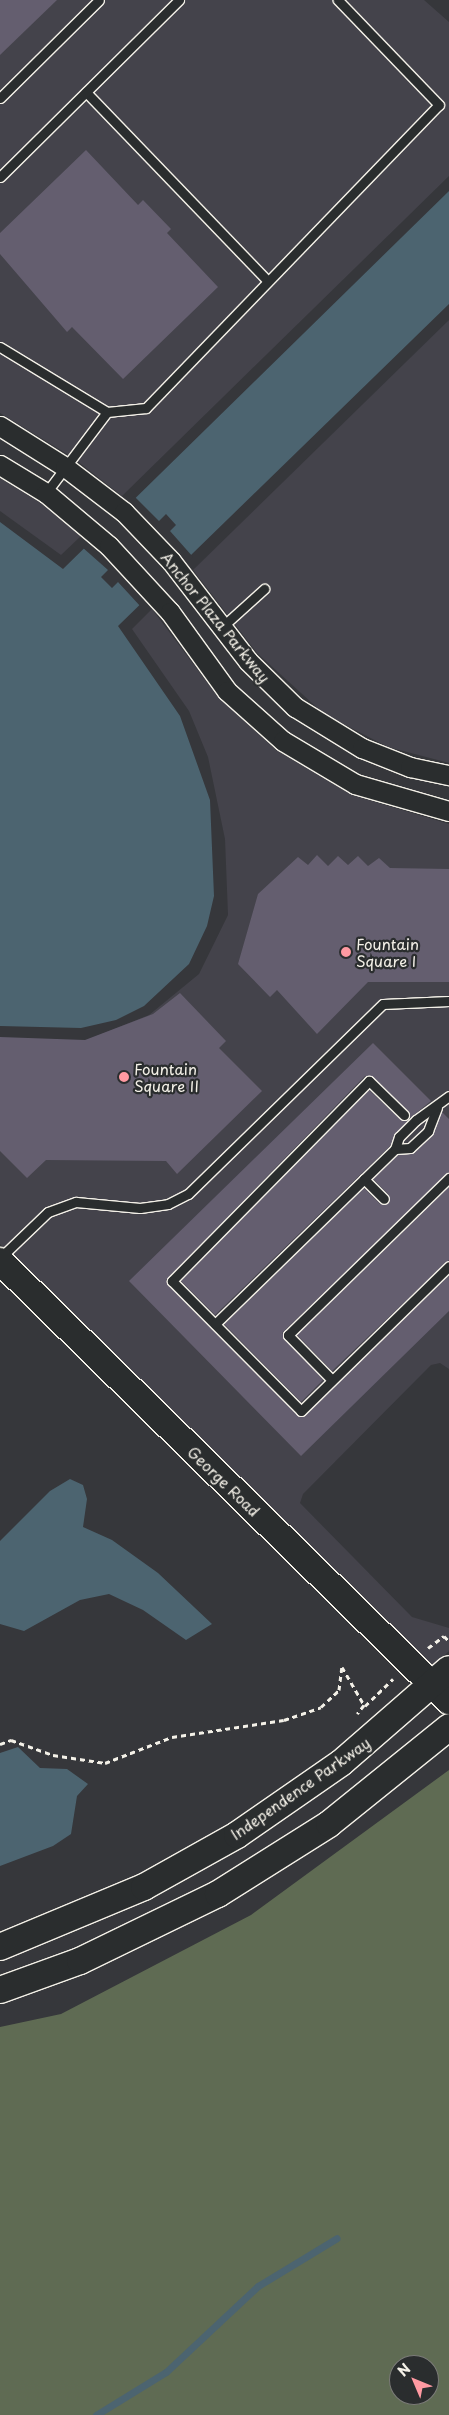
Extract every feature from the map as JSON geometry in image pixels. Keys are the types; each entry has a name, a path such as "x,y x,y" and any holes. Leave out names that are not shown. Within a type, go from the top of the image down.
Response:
{"main road":[{"name":"George Road","path":"0,1260 443,1685"},
{"name":"Independence Parkway","path":"0,1947 144,1887 236,1835 341,1763 443,1685"},
{"path":"0,1990 80,1961 218,1894 336,1819 449,1727"}],"street":[{"name":"Anchor Plaza Parkway","path":"0,426 65,466 101,493 158,546 196,592 222,628 274,688 319,724 385,758 449,775"},
{"path":"0,465 46,493 80,519 170,612 227,691 283,741 356,784 449,812"}],"lane":[{"path":"0,98 99,0"},
{"path":"0,177 180,0"},
{"path":"0,347 107,412 146,408 439,105 338,0"},
{"path":"86,92 268,282"},
{"path":"46,493 107,412"},
{"path":"222,628 264,589"},
{"path":"0,1260 48,1212 76,1202 140,1208 168,1204 188,1194 383,1004 449,1001"},
{"path":"404,1115 369,1081 172,1281 301,1411 449,1266"},
{"path":"215,1324 395,1149 399,1137 416,1120 438,1108 449,1096"},
{"path":"395,1149 410,1148 428,1131 438,1108"},
{"path":"332,1380 288,1335 449,1178"},
{"path":"364,1179 384,1198"}],"path":[{"path":"0,1744 11,1740 53,1755 105,1763 172,1738 284,1720 321,1707 339,1690 342,1668 364,1705 354,1718"}],"shaded area":[{"path":"0,0 424,0 449,22 449,176 122,496 72,457 0,413"},
{"path":"449,320 449,763 388,747 324,714 257,653 193,570"},
{"path":"0,478 39,502 81,536 61,555 0,511"},
{"path":"152,609 218,697 276,750 352,795 449,824 449,1369 440,1363 431,1365 303,1494 300,1503 412,1617 449,1628 449,1651 431,1668 0,1244 0,1046 59,1051 149,1015 199,974 228,915 225,839 208,757 189,711 132,629"}],"green space":[{"path":"449,1770 449,2415 0,2415 0,2027 61,2014 251,1915"}],"water":[{"path":"449,191 449,304 118,626 180,716 210,800 214,896 207,926 189,964 144,1006 116,1020 81,1028 0,1026 0,522 63,569"},
{"path":"70,1479 83,1485 87,1499 83,1527 112,1540 158,1573 212,1624 186,1640 143,1610 109,1594 80,1600 24,1631 0,1624 0,1541 50,1491"},
{"path":"18,1747 40,1768 67,1769 88,1784 77,1796 71,1834 53,1846 0,1866 0,1753"}],"pier":[{"path":"134,496 159,521 166,514 176,525 170,531 193,557 141,607 118,582 112,588 101,577 108,570 82,547"}],"building":[{"path":"0,0 57,0 0,55"},
{"path":"86,150 138,205 143,200 171,229 167,233 218,287 123,379 72,327 67,332 0,254 0,233"},
{"name":"Fountain Square I","path":"317,855 328,866 338,856 348,865 358,856 368,866 379,858 390,868 449,869 449,982 368,982 317,1034 277,990 270,997 238,964 258,894 298,857 308,865"},
{"name":"Fountain Square II","path":"180,993 226,1041 219,1048 262,1091 177,1174 166,1161 46,1160 27,1178 0,1151 0,1037 85,1040 153,1014"},
{"path":"373,1043 431,1101 410,1118 408,1111 373,1077 365,1076 166,1280 302,1417 449,1275 449,1311 301,1456 129,1281"},
{"path":"369,1090 400,1119 407,1121 390,1146 215,1315 181,1281"},
{"path":"442,1112 449,1119 449,1172 282,1333 323,1380 301,1402 224,1324 364,1188 380,1204 388,1204 389,1195 373,1179 398,1155 414,1153 432,1136"},
{"path":"449,1187 449,1260 332,1371 297,1335"}],"waterway":[{"path":"96,2415 166,2372 258,2286 337,2238"}],"place":[{"name":"Fountain Square I","path":"346,952"},
{"name":"Fountain Square II","path":"124,1077"}]}
